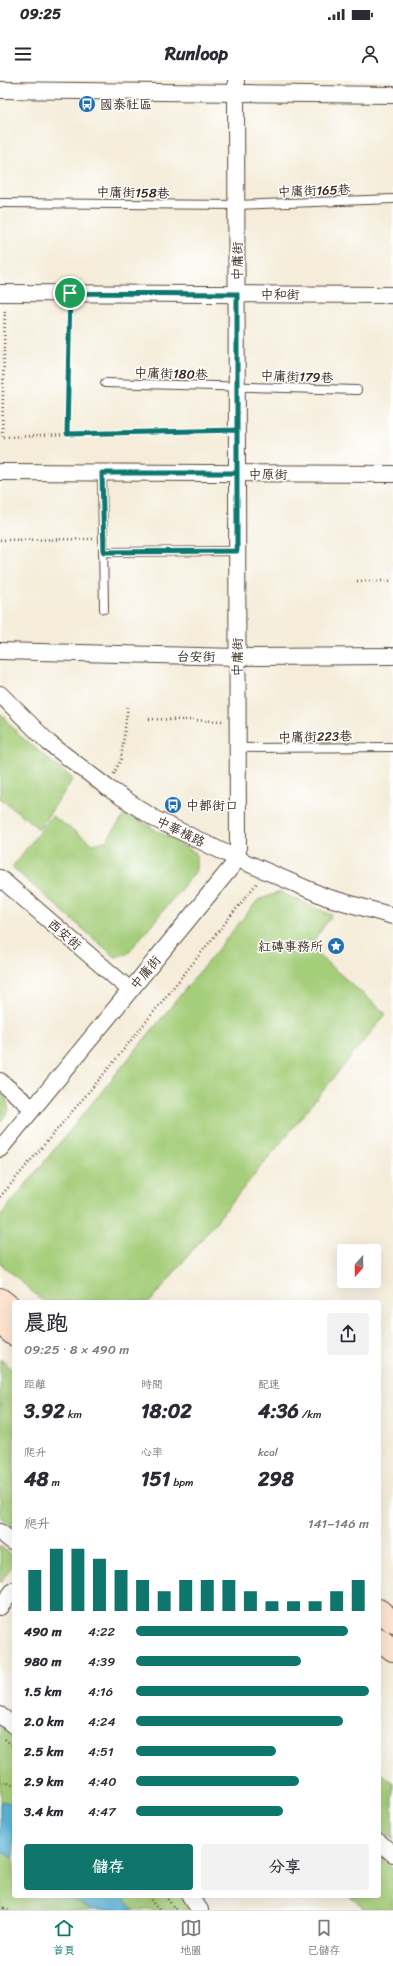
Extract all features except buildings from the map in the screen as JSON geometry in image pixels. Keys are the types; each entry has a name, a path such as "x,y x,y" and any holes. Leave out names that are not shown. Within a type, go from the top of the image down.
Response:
{"street":[{"path":"0,90 77,86 236,87 393,95"},
{"name":"中庸街","path":"0,1148 238,859 236,87"},
{"name":"中和街","path":"3,293 393,295"},
{"name":"中原街","path":"0,472 393,474"},
{"name":"台安街","path":"0,651 237,657 393,656"},
{"name":"中華橫路","path":"0,694 49,742 108,788 155,819 260,869 326,896 393,916"},
{"name":"西安街","path":"0,878 130,990"},
{"path":"0,1081 32,1108"},
{"path":"0,1299 12,1308"},
{"path":"0,1323 12,1333"},
{"path":"0,1532 12,1541"},
{"path":"0,1607 12,1592"},
{"path":"381,1612 393,1622"},
{"path":"381,1641 393,1650"},
{"path":"0,1715 12,1724"},
{"path":"381,1844 393,1854"},
{"path":"191,1898 200,1910"}],"lane":[{"name":"中庸街165巷","path":"237,205 393,199"},
{"name":"中庸街158巷","path":"0,203 237,205"},
{"name":"中庸街180巷","path":"105,382 237,387"},
{"name":"中庸街179巷","path":"237,387 357,390"},
{"path":"102,473 104,609"},
{"path":"104,552 237,551"},
{"name":"中庸街223巷","path":"238,748 393,747"}],"path":[{"path":"3,293 2,437 237,430"},
{"path":"67,434 70,293"},
{"path":"0,540 103,539"},
{"path":"357,581 393,581"},
{"path":"108,788 121,759 128,705"},
{"path":"149,719 237,722"},
{"path":"0,1196 108,1069 239,907 258,882 260,869"},
{"path":"0,1781 12,1784"},
{"path":"150,1898 159,1910"},
{"path":"167,1898 176,1910"},
{"path":"0,1907 11,1910"}],"green space":[{"path":"0,713 19,735 73,779 39,829 0,798"},
{"path":"126,813 196,853 196,871 127,954 115,957 12,867 52,816 93,844 106,841"},
{"path":"280,892 332,915 309,947 386,1014 152,1300 42,1300 0,1263 0,1216 258,900"},
{"path":"0,1091 6,1096 9,1111 0,1122"},
{"path":"0,1359 12,1368 12,1526 0,1516"},
{"path":"0,1546 11,1555 12,1566 0,1583"},
{"path":"0,1715 12,1724 12,1898 191,1898 200,1910 0,1910"},
{"path":"381,1773 393,1782 393,1840 381,1830"},
{"path":"381,1859 393,1869 393,1910 366,1910 351,1898 381,1898"}],"water":[{"path":"0,1801 12,1804 12,1857 0,1851"},
{"path":"69,1898 124,1898 133,1910 93,1910"}],"place":[{"name":"國泰社區","path":"87,104"},
{"name":"中都街口","path":"173,805"},
{"name":"紅磚事務所","path":"336,946"}],"route":[{"path":"70,293 67,434 237,430 237,473 237,551 104,552 102,473 237,473 237,294 70,293"}]}
